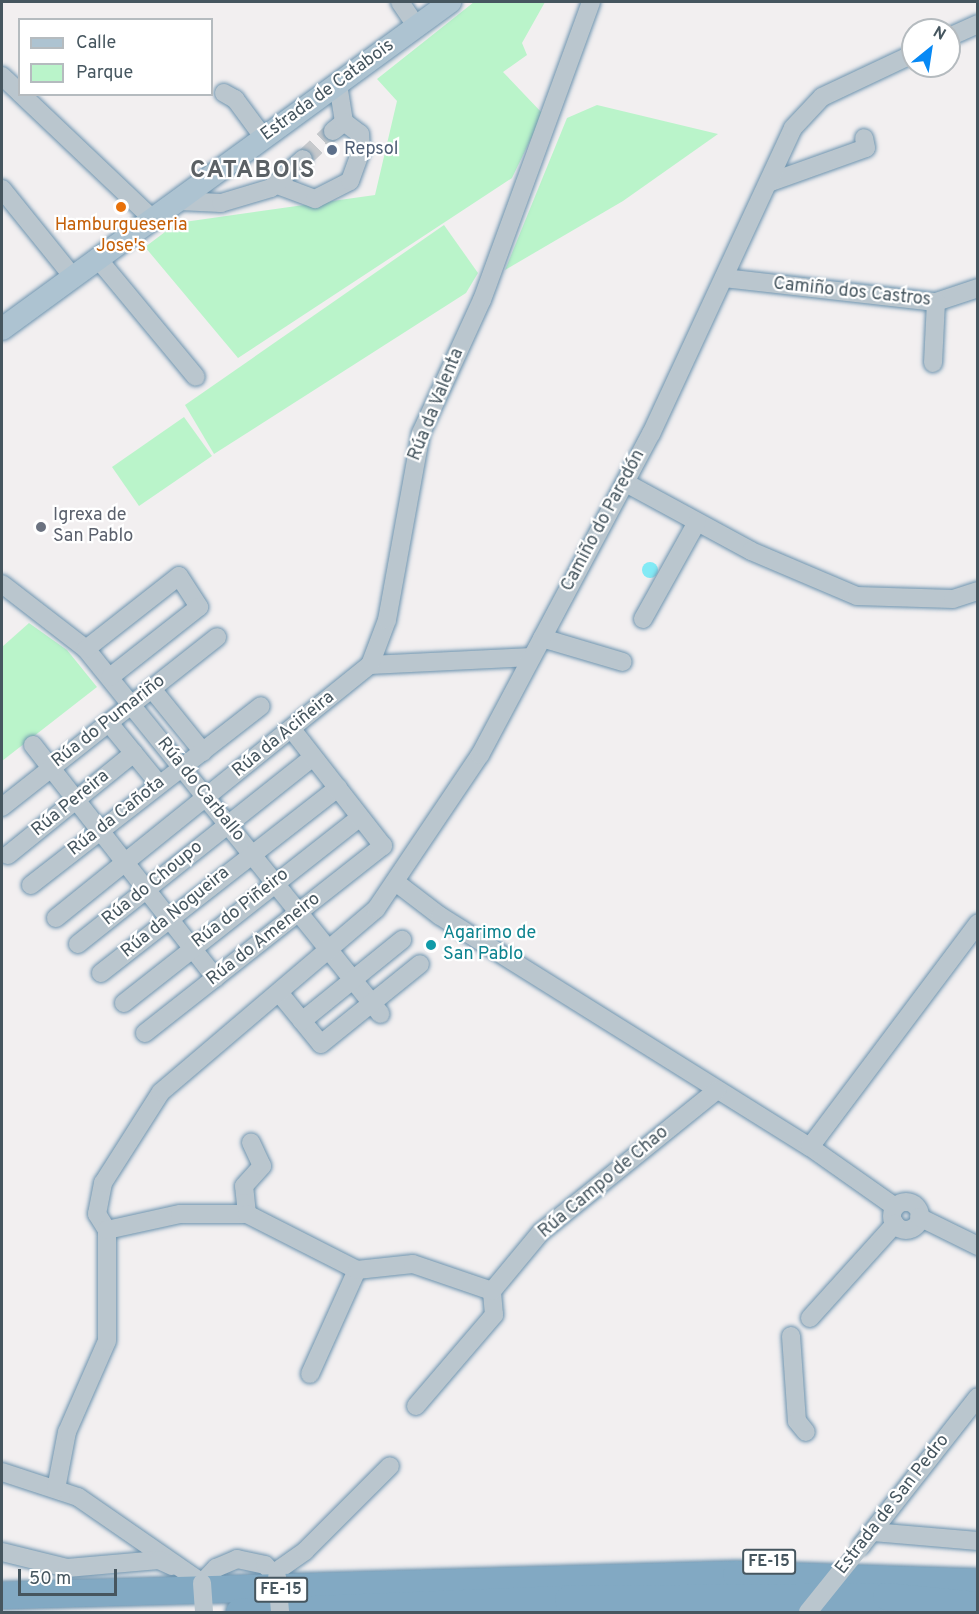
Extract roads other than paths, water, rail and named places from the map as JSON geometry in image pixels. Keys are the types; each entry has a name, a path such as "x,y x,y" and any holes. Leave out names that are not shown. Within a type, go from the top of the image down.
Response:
{"highway":[{"name":"FE-15","path":"239,1612 564,1589 609,1570 814,1559 978,1568"},
{"path":"564,1589 736,1574 978,1582"},
{"path":"2,1579 138,1583 177,1594"},
{"name":"FE-15","path":"2,1595 564,1589 831,1612"},
{"path":"564,1589 886,1596 978,1605"}],"main road":[{"name":"Estrada de Catabois","path":"2,329 450,2"}],"street":[{"path":"400,2 416,26"},
{"name":"Rúa da Valenta","path":"370,665 387,620 421,433 482,300 591,2"},
{"path":"961,32 978,24"},
{"name":"Camiño do Paredón","path":"107,1230 97,1214 103,1183 161,1092 330,953 397,883 480,755 626,483 793,128 822,97 901,60"},
{"path":"2,76 18,92"},
{"path":"275,184 315,199 350,181 361,151 360,134 338,127 338,83"},
{"path":"224,93 235,99 264,138"},
{"path":"22,96 154,220"},
{"path":"768,183 866,148 864,138"},
{"path":"179,201 221,203 275,184 303,159"},
{"path":"2,189 73,277"},
{"path":"98,259 196,377"},
{"name":"Camiño dos Castros","path":"724,278 936,302 978,288"},
{"path":"933,363 936,302"},
{"path":"626,483 697,522 857,596 953,599 978,591"},
{"path":"643,619 697,522"},
{"path":"87,649 178,576 199,607 110,678"},
{"name":"Rúa do Carballo","path":"2,584 87,649 376,1009"},
{"name":"Rúa do Pumariño","path":"2,807 133,706 217,637"},
{"path":"542,638 623,662"},
{"path":"370,665 532,657"},
{"name":"Rúa da Aciñeira","path":"56,918 292,731 370,665"},
{"path":"152,689 202,752"},
{"name":"Rúa da Cañota","path":"31,885 180,765 202,752 261,706"},
{"name":"Rúa do Carballo","path":"109,723 159,784"},
{"path":"292,731 360,817"},
{"path":"33,745 216,978"},
{"name":"Rúa Pereira","path":"8,855 134,753"},
{"name":"Rúa do Choupo","path":"78,944 313,757"},
{"name":"Rúa da Nogueira","path":"101,973 251,853 338,788"},
{"name":"Rúa do Ameneiro","path":"145,1033 383,846 360,817"},
{"name":"Rúa do Piñeiro","path":"124,1003 274,882 360,817"},
{"path":"397,883 440,916 810,1147 895,1215"},
{"path":"810,1147 978,923"},
{"path":"302,1021 402,940"},
{"path":"280,995 321,1044 376,1009 420,964"},
{"name":"Rúa Campo de Chao","path":"492,1291 541,1232 717,1090"},
{"path":"247,1214 244,1186 262,1159 251,1142"},
{"path":"810,1318 895,1215 911,1203 920,1217 978,1246"},
{"path":"56,1489 67,1432 107,1341 107,1230 180,1214 247,1214 357,1270 413,1264 492,1291 494,1315 416,1406"},
{"path":"310,1374 357,1270"},
{"path":"791,1336 797,1421 806,1432"},
{"name":"Estrada de San Pedro","path":"808,1612 978,1397"},
{"path":"275,1575 305,1551 390,1466"},
{"path":"2,1472 78,1497 207,1577"},
{"path":"873,1532 978,1541"},
{"path":"2,1552 67,1568 159,1560 171,1567 181,1560"},
{"path":"207,1577 247,1559 275,1575"},
{"path":"275,1575 280,1612"},
{"path":"204,1612 207,1577"}],"water":[{"path":"650,562 658,570 650,578 642,570"}],"tunnel":[{"path":"303,159 333,131"}],"place":[{"name":"Repsol","path":"332,150"},
{"name":"Hamburgueseria Jose's","path":"121,207"},
{"name":"Igrexa de San Pablo","path":"41,527"},
{"name":"Agarimo de San Pablo","path":"431,945"}],"district":[{"name":"CATABOIS","path":"253,172"}]}
